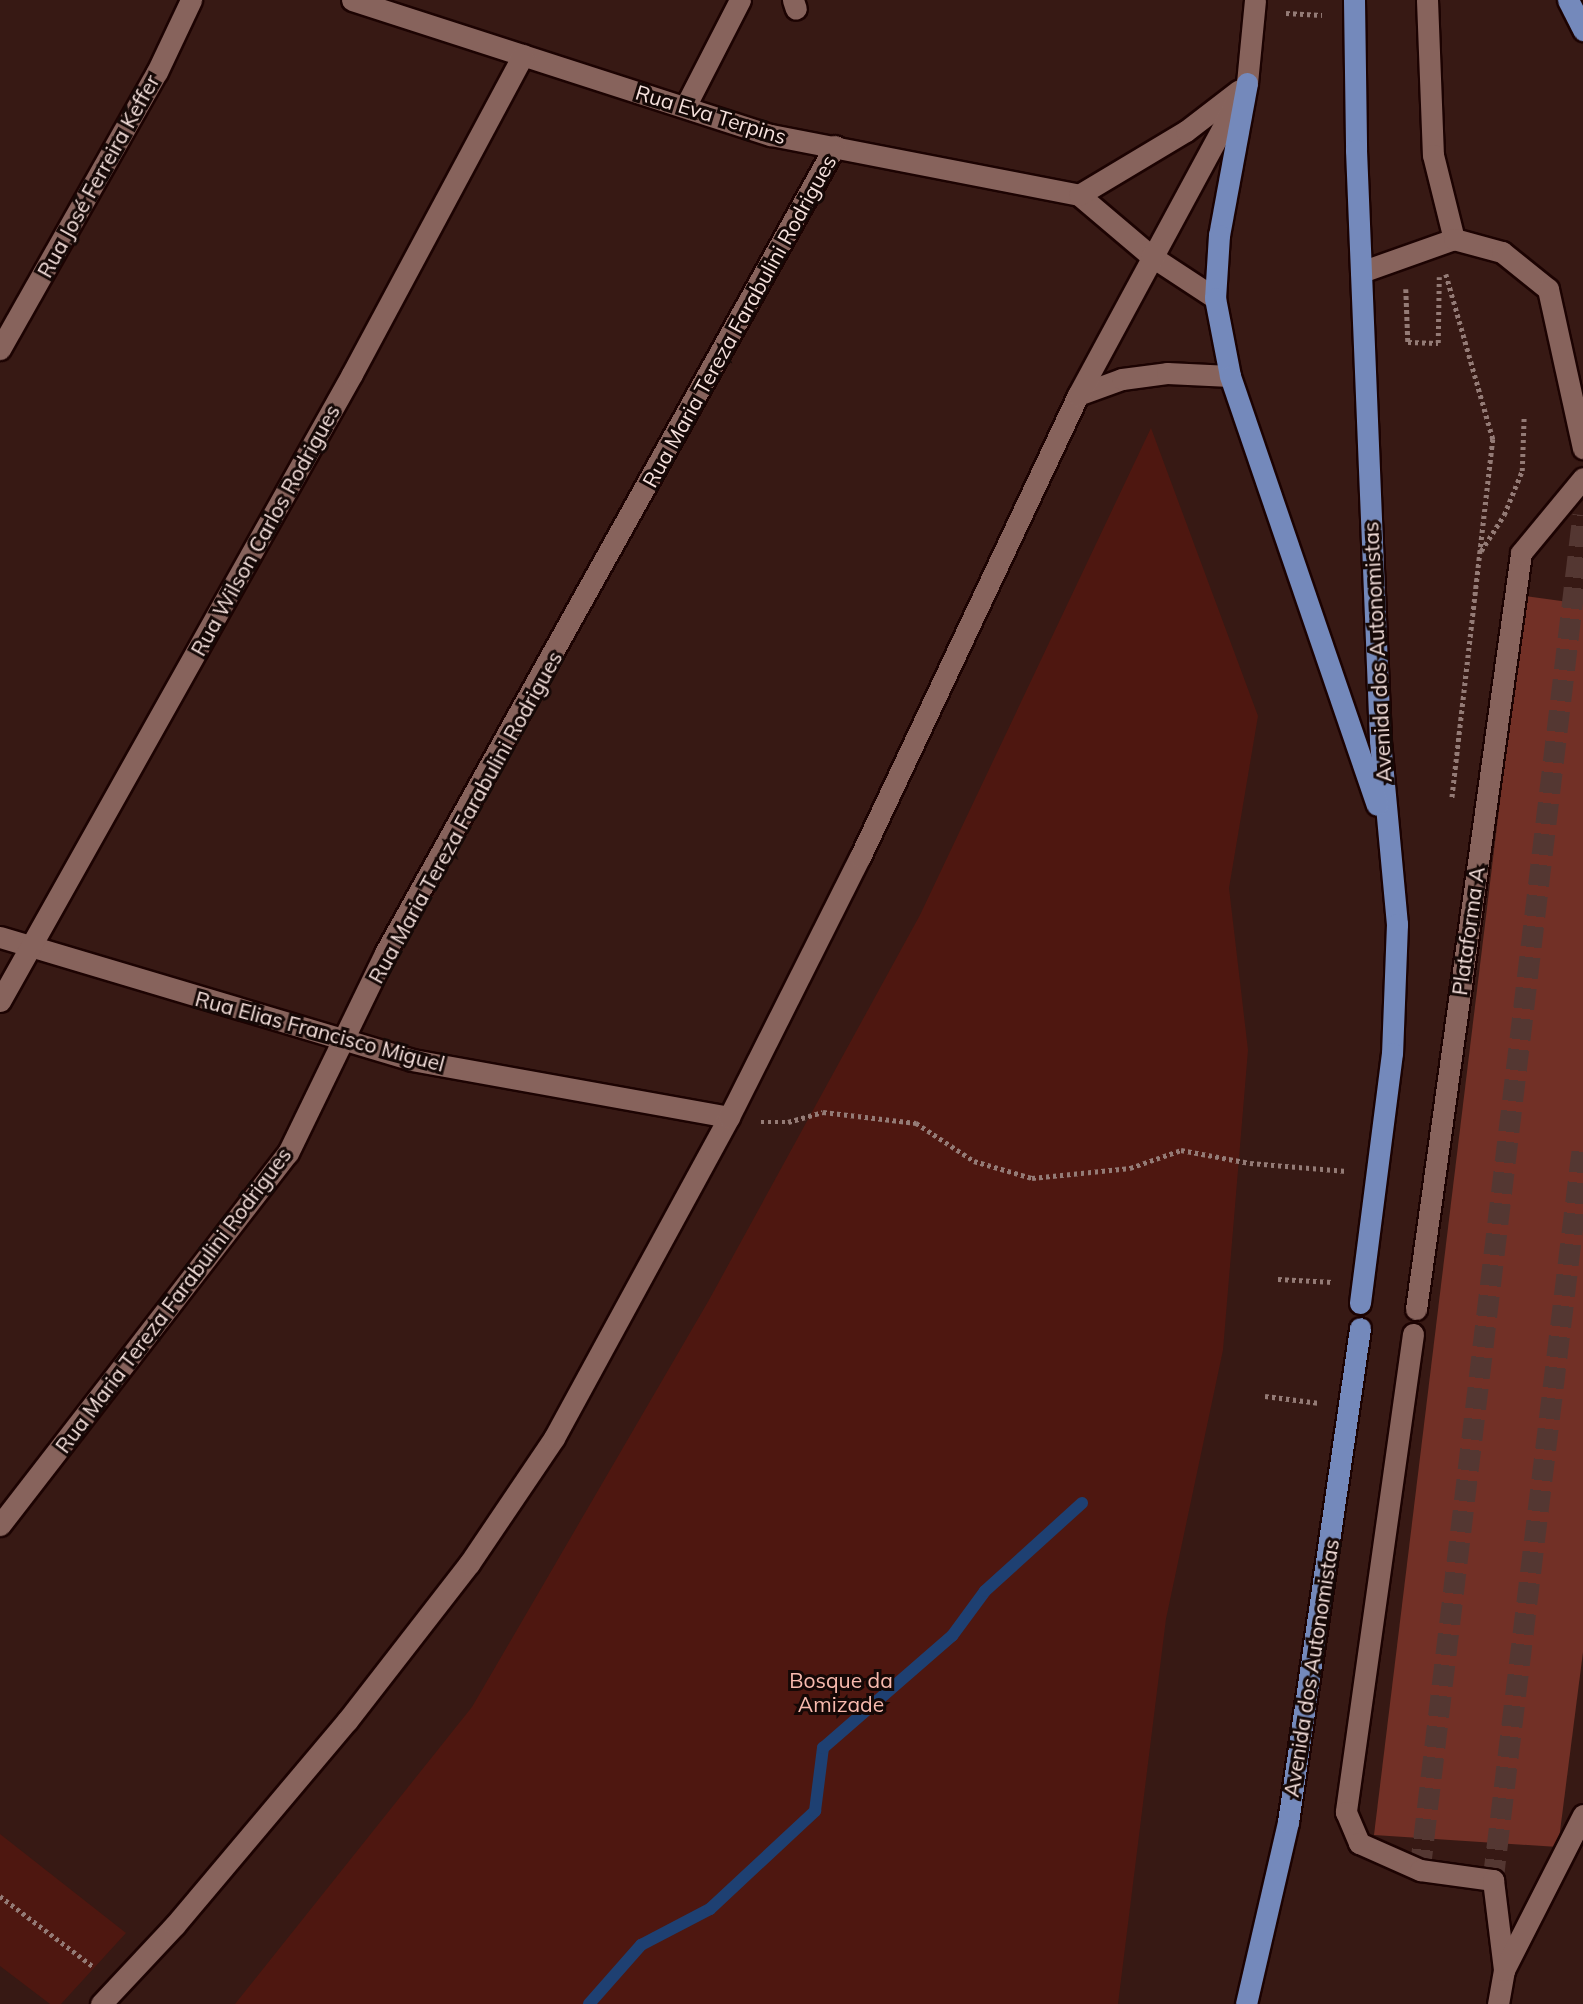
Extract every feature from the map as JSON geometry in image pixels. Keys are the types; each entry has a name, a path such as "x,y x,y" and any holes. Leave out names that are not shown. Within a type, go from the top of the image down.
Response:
{"main road":[{"path":"1568,0 1583,30"},
{"name":"Avenida dos Autonomistas","path":"1353,8 1387,834 1396,937 1392,1053 1361,1294"},
{"path":"1247,83 1219,235 1215,298 1230,376 1387,834"},
{"name":"Avenida dos Autonomistas","path":"1246,2004 1288,1822 1360,1328"}],"street":[{"name":"Rua José Ferreira Keffer","path":"0,349 157,72 191,0"},
{"name":"Rua Eva Terpins","path":"352,0 771,135 1079,195 1151,256 1215,298"},
{"path":"685,107 740,0"},
{"path":"1427,0 1433,155 1454,239"},
{"path":"102,2004 347,1721 469,1564 554,1438 729,1117 860,857 1078,395 1247,83 1254,5"},
{"name":"Rua Wilson Carlos Rodrigues","path":"0,1001 33,949 523,55"},
{"path":"1079,195 1186,131 1247,83"},
{"name":"Rua Maria Tereza Farabulini Rodrigues","path":"0,1525 288,1153 346,1041 385,953 835,146"},
{"path":"1362,272 1454,239 1502,252 1548,289 1583,448"},
{"path":"1078,395 1122,379 1167,373 1230,376"},
{"name":"Plataforma A","path":"1416,1309 1521,552 1583,478"},
{"name":"Rua Elias Francisco Miguel","path":"0,937 412,1060 729,1117"},
{"path":"1413,1334 1346,1812 1359,1843 1420,1870 1493,1880 1504,1970 1498,2004"},
{"path":"1504,1970 1583,1815"}],"path":[{"path":"1254,5 1353,8"},
{"path":"1406,288 1408,342 1438,343 1439,276 1447,273 1493,439 1451,808"},
{"path":"1481,552 1504,515 1522,471 1524,415"},
{"path":"729,1117 788,1122 823,1112 916,1123 974,1161 1032,1178 1130,1168 1181,1150 1251,1163 1344,1170 1376,1178"},
{"path":"1278,1279 1361,1294"},
{"path":"1265,1396 1350,1406"},
{"path":"0,1896 119,1985"}],"green space":[{"name":"Bosque da Amizade","path":"1151,428 1258,716 1229,888 1248,1050 1223,1350 1166,1619 1118,2004 235,2004 472,1707 709,1300 920,915"},
{"path":"0,1834 126,1933 61,2004 50,2004 0,1966"}],"building":[{"path":"1525,596 1583,604 1583,1652 1558,1847 1374,1835"}],"waterway":[{"path":"589,2004 641,1945 710,1909 815,1811 823,1748 952,1636 985,1591 1082,1503"}],"tunnel":[{"path":"1420,1870 1583,515"},
{"path":"1493,1880 1583,1143"}]}
